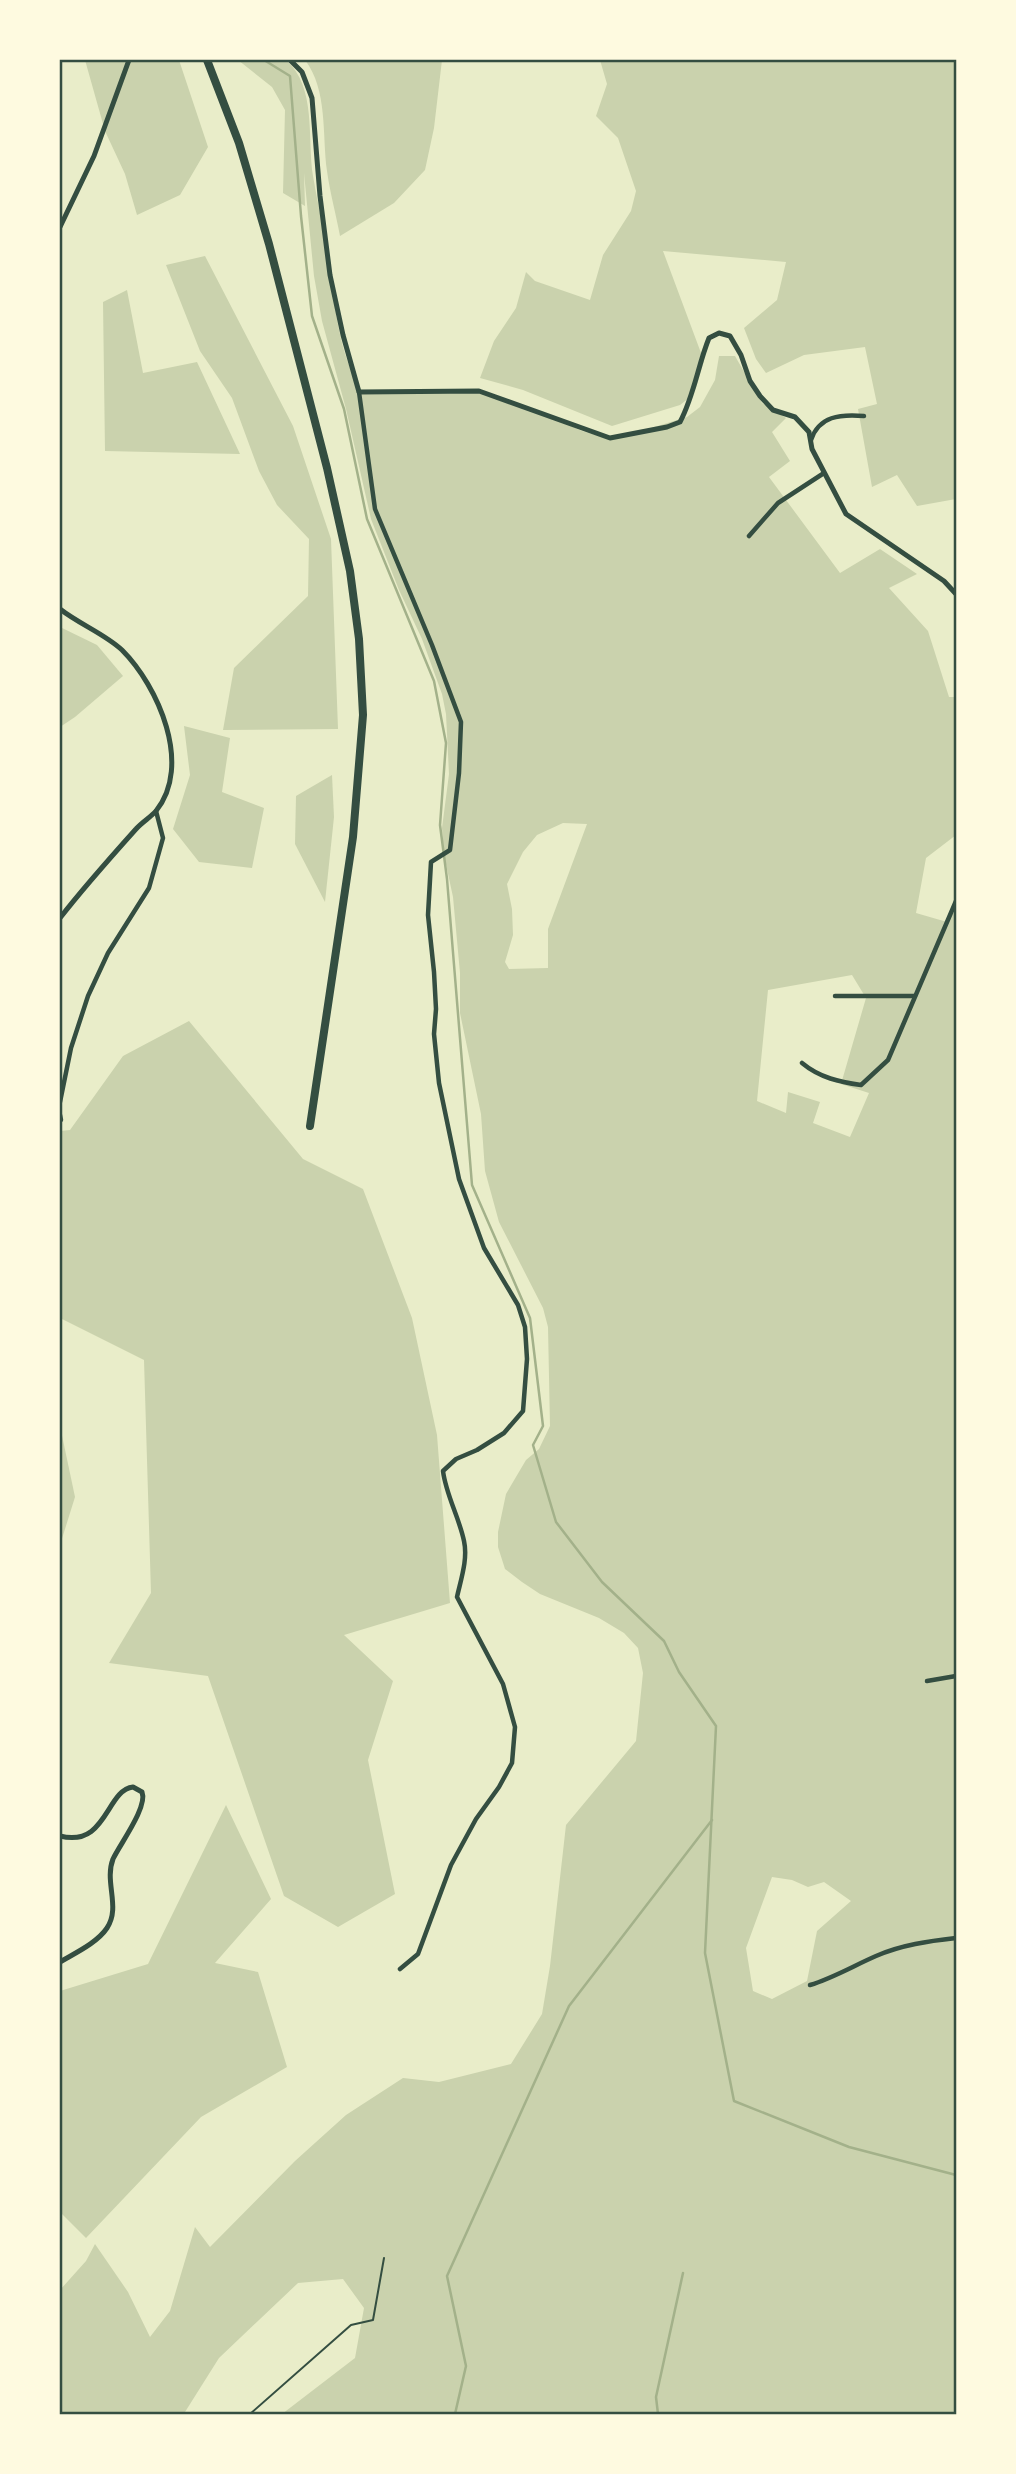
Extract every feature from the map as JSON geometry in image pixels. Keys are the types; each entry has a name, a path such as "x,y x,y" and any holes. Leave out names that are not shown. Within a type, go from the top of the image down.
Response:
{"highway":[{"path":"207,60 239,143 269,244 327,468 350,571 359,639 362,702 353,837 310,1126"}],"street":[{"path":"60,227 94,156 129,60"},
{"path":"290,60 302,72 312,98 330,275 359,392 375,509 461,722 459,773 450,850 431,862 428,915 434,972 435,1046 439,1083 458,1179 484,1248 517,1304 525,1327 527,1359 523,1411 504,1433 456,1460 443,1471 445,1486 465,1542 464,1568 457,1597 503,1684 514,1727 512,1763 476,1819 451,1865 418,1954 400,1969"},
{"path":"359,392 479,391 610,439 680,422 690,404 693,384 709,338 719,332 730,337 741,355 750,381 760,396 774,410 795,418 809,432 812,449 846,514 944,580 957,594"},
{"path":"810,441 821,421 845,414 864,415"},
{"path":"749,536 791,492 824,473"},
{"path":"60,610 120,648 142,672 166,723 171,774 165,795 156,811 140,824 60,918"},
{"path":"60,1102 71,1048 88,996 108,953 149,888 163,838 156,811"},
{"path":"803,1063 813,1072 837,1081 861,1085 888,1060 957,901"},
{"path":"835,996 915,996"},
{"path":"928,1681 957,1676"},
{"path":"60,1836 71,1838 96,1828 125,1789 138,1788 144,1796 109,1870 113,1913 111,1922 100,1936 60,1962"},
{"path":"810,1985 827,1980 878,1955 924,1941 957,1938"}],"path":[{"path":"250,2414 351,2325 373,2320 384,2258"}],"green space":[{"path":"85,60 179,60 208,147 180,195 137,215 125,174 105,131"},
{"path":"238,60 286,60 296,71 302,84 307,99 311,162 338,325 348,361 364,394 477,392 519,403 582,431 612,440 687,417 700,407 715,380 719,356 735,356 762,403 786,418 772,432 790,461 769,477 840,573 880,549 917,574 889,588 928,631 949,697 956,697 956,835 926,858 916,913 947,922 956,909 956,2414 282,2414 355,2358 364,2308 343,2279 298,2283 219,2358 185,2412 60,2414 60,2290 86,2261 95,2244 128,2292 150,2337 170,2311 195,2227 210,2247 295,2161 346,2115 403,2078 439,2082 511,2064 542,2014 566,1825 636,1741 643,1673 638,1648 624,1633 599,1618 540,1594 522,1582 505,1569 498,1547 498,1532 506,1494 526,1460 539,1449 550,1426 548,1327 543,1308 499,1222 485,1171 481,1114 460,1013 460,973 453,897 444,855 442,828 449,774 446,714 442,694 422,639 371,519 346,409 322,321 314,276 304,173 305,206 283,193 285,110 272,87","holes":["563,823 587,824 548,929 548,968 509,969 505,962 513,935 507,884 523,852 537,835","852,975 866,998 841,1084 869,1093 850,1137 813,1123 820,1102 788,1092 786,1113 757,1101 768,990","772,1877 792,1880 808,1887 824,1882 851,1901 817,1931 807,1981 772,1999 753,1991 746,1948"]},
{"path":"305,60 442,60 434,128 425,170 394,203 340,236 327,171 321,99"},
{"path":"600,60 956,60 956,499 917,506 897,475 872,487 858,409 877,404 865,347 804,355 766,373 756,359 744,328 777,300 786,262 663,251 704,361 696,388 680,405 612,426 523,390 480,378 494,341 516,308 526,272 535,281 590,300 603,255 631,211 636,191 618,138 596,116 607,84"},
{"path":"205,256 293,426 331,539 338,729 223,730 234,668 308,596 309,539 277,505 259,471 232,398 200,351 166,265"},
{"path":"127,290 143,373 197,362 240,454 105,451 103,302"},
{"path":"60,627 97,645 123,676 60,727"},
{"path":"184,726 230,738 222,792 264,808 252,868 199,862 173,829 190,775"},
{"path":"332,775 334,817 325,902 295,844 296,796"},
{"path":"189,1021 303,1159 363,1189 412,1318 437,1435 450,1603 344,1635 393,1681 368,1760 395,1894 338,1927 284,1896 208,1676 109,1663 151,1593 144,1360 60,1318 60,1131 70,1130 123,1056"},
{"path":"60,1426 75,1497 60,1545"},
{"path":"226,1805 271,1899 215,1963 258,1972 287,2067 201,2117 86,2238 60,2212 60,1991 148,1964"}],"waterway":[{"path":"264,60 290,76 312,316 344,409 367,519 434,681 446,743 440,825 447,879 472,1185 530,1318 543,1426 533,1445 556,1522 602,1582 664,1641 679,1672 716,1726 705,1953 734,2101 849,2147 956,2175"},
{"path":"455,2414 466,2366 447,2276 569,2006 712,1820"},
{"path":"658,2414 656,2397 683,2273"}]}
